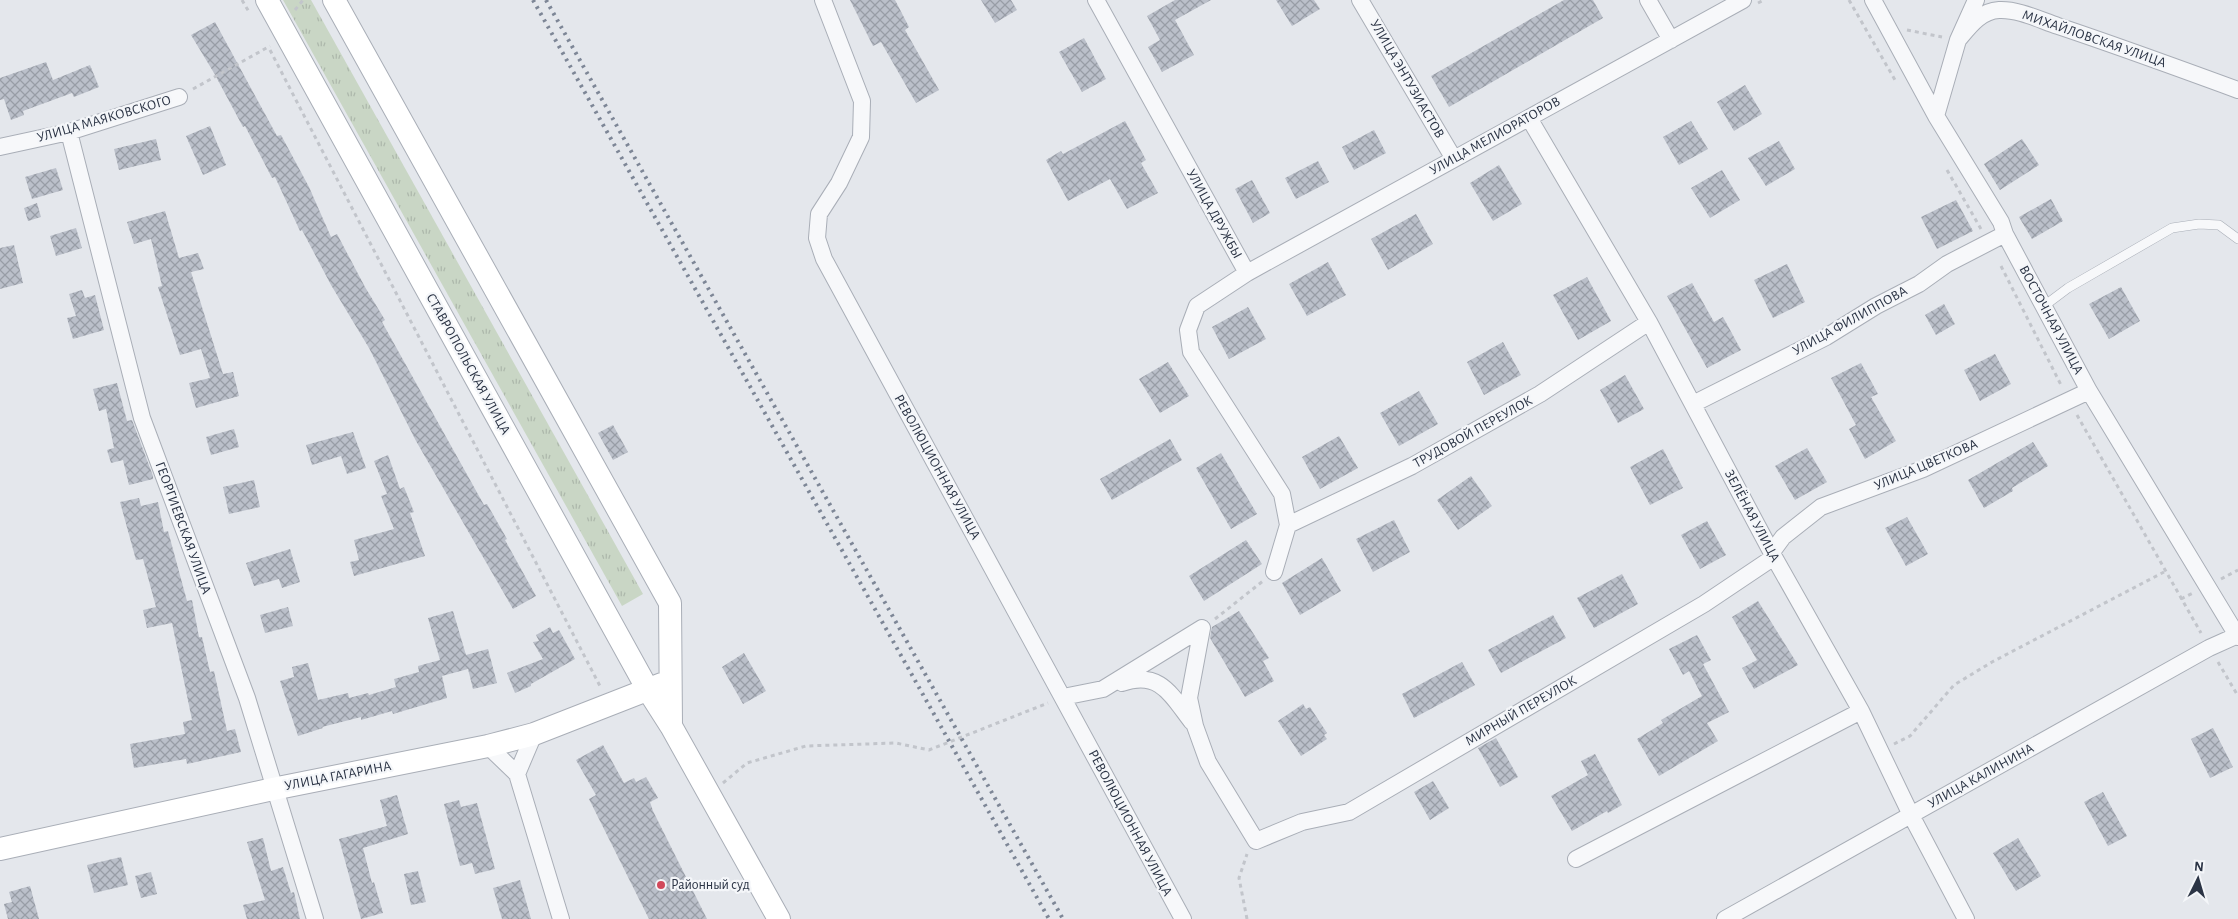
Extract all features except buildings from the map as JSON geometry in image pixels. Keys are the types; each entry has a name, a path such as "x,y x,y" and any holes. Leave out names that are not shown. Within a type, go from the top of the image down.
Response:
{"main road":[{"name":"СТАВРОПОЛЬСКАЯ УЛИЦА","path":"266,0 648,690 710,794 779,919"},
{"name":"СТАВРОПОЛЬСКАЯ УЛИЦА","path":"334,0 670,603 671,726"},
{"name":"УЛИЦА ГАГАРИНА","path":"0,849 274,789 488,746 534,734 610,706 670,681"}],"street":[{"name":"РЕВОЛЮЦИОННАЯ УЛИЦА","path":"823,0 862,101 861,138 839,183 819,214 816,238 834,280 1183,919"},
{"name":"УЛИЦА ДРУЖБЫ","path":"1096,0 1247,272 1197,306 1188,330 1192,352 1282,494 1288,525 1274,572"},
{"name":"УЛИЦА ЭНТУЗИАСТОВ","path":"1360,0 1454,159"},
{"path":"1648,0 1671,40"},
{"name":"УЛИЦА МЕЛИОРАТОРОВ","path":"1247,272 1743,0"},
{"name":"ВОСТОЧНАЯ УЛИЦА","path":"1873,0 1936,116 2001,222 2005,234 2089,391 2238,635"},
{"path":"1936,116 1958,40 1976,0"},
{"name":"МИХАЙЛОВСКАЯ УЛИЦА","path":"1958,40 1971,24 1986,12 2000,10 2020,14 2089,36 2238,90"},
{"name":"УЛИЦА МАЯКОВСКОГО","path":"0,147 69,132 179,97"},
{"name":"ЗЕЛЁНАЯ УЛИЦА","path":"1529,118 1649,322 1773,555 1861,711 1911,815 1966,919"},
{"name":"ГЕОРГИЕВСКАЯ УЛИЦА","path":"69,132 142,418 247,698 315,919"},
{"name":"УЛИЦА ФИЛИППОВА","path":"1693,404 1826,337 1876,306 1919,284 1947,264 2005,234"},
{"name":"ТРУДОВОЙ ПЕРЕУЛОК","path":"1288,525 1412,466 1540,394 1649,322"},
{"name":"УЛИЦА ЦВЕТКОВА","path":"1773,555 1783,537 1821,507 1923,469 2089,391"},
{"name":"МИРНЫЙ ПЕРЕУЛОК","path":"1256,841 1302,822 1349,812 1704,604 1773,555"},
{"path":"1103,690 1202,628"},
{"path":"1202,628 1189,698 1195,726 1208,762 1256,841"},
{"name":"УЛИЦА КАЛИНИНА","path":"1725,919 2209,648 2238,635"},
{"path":"1063,697 1103,690 1136,678 1155,681 1173,698 1195,726"},
{"path":"1576,859 1861,711"},
{"path":"517,774 534,734"},
{"path":"488,746 517,774 561,919"}],"lane":[{"path":"2044,306 2068,288 2172,228 2199,224 2219,225 2238,239"}],"path":[{"path":"242,0 251,16"},
{"path":"1849,0 1899,87"},
{"path":"1887,25 1958,40"},
{"path":"264,40 610,706"},
{"path":"179,97 269,48"},
{"path":"1880,750 1910,736 1954,685 1992,662 2164,572 2069,400 1989,242 1944,164"},
{"path":"1202,628 1274,572"},
{"path":"710,794 747,763 797,748 806,746 896,743 930,750 997,725 1063,697"},
{"path":"1246,919 1239,878 1247,852 1256,841"}],"green space":[{"path":"283,0 311,0 643,594 622,606"}],"railway":[{"path":"533,0 1049,919"},
{"path":"546,0 1063,919"}],"place":[{"name":"Районный суд","path":"661,885"}]}
